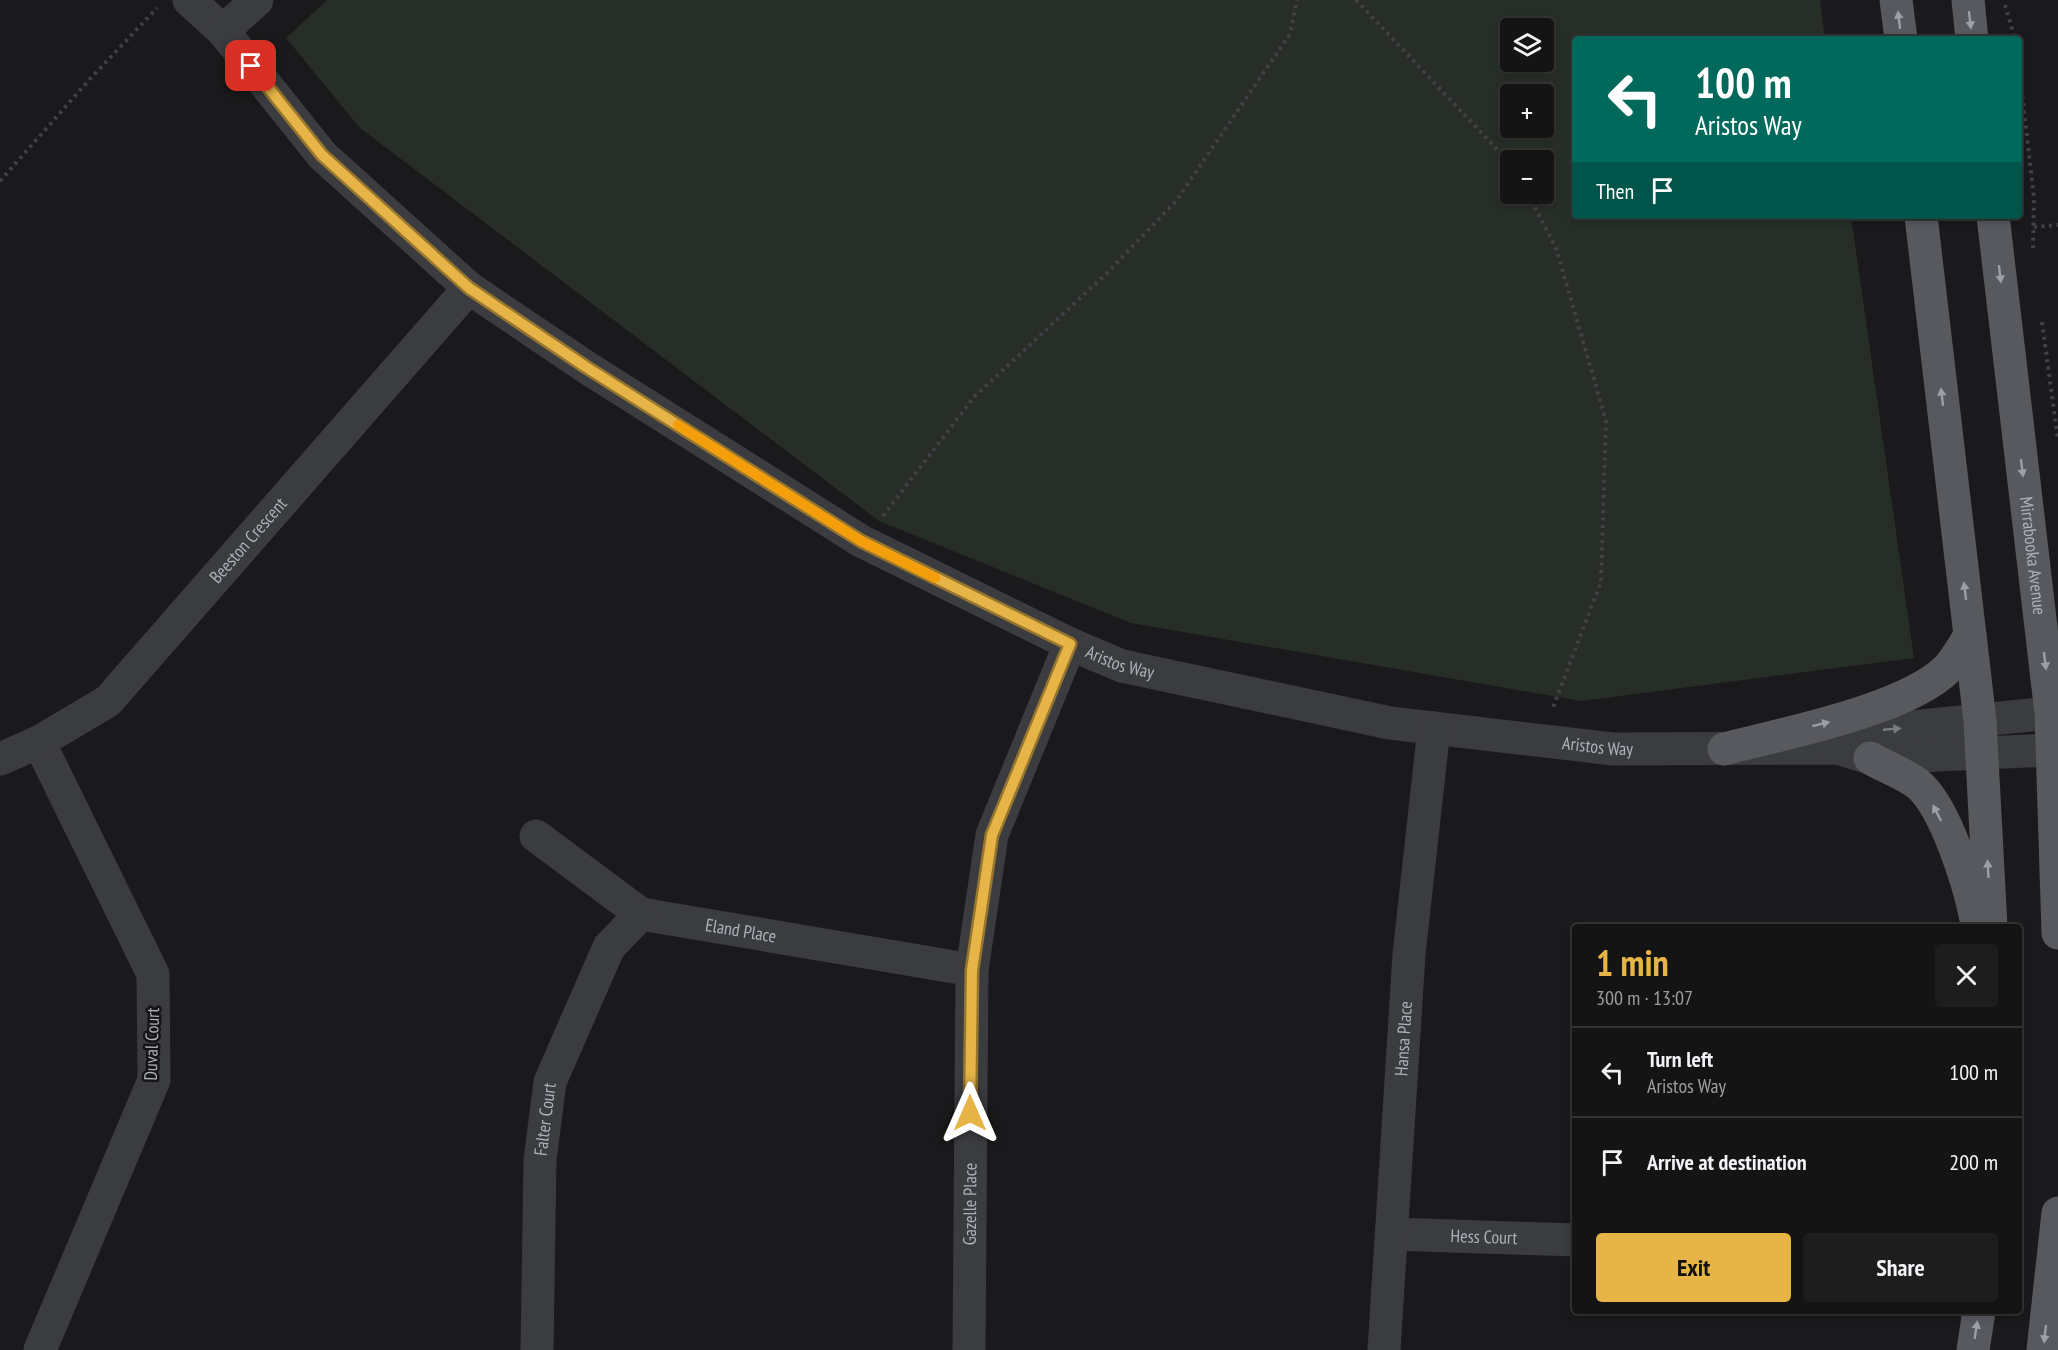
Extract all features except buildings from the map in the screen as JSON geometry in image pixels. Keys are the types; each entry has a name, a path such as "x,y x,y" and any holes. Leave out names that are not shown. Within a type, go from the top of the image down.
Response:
{"main road":[{"path":"1896,0 1901,36"},
{"path":"1968,0 1972,36"},
{"path":"1922,219 1980,721 1991,924"},
{"name":"Mirrabooka Avenue","path":"1993,219 2051,713 2058,933"},
{"path":"1724,749 1831,722 1903,696 1945,670 1970,635"},
{"path":"1870,758 1918,785 1931,800 1962,866 1976,924"},
{"path":"2043,1350 2058,1213"},
{"path":"1973,1350 1979,1314"}],"street":[{"name":"Aristos Way","path":"189,0 223,31 322,155 469,288 586,367 861,541 1070,644 1122,666 1390,723 1613,749 1838,748 1870,758 2052,750"},
{"path":"223,31 257,0"},
{"name":"Beeston Crescent","path":"0,759 39,742 108,701 469,288"},
{"name":"Gazelle Place","path":"969,1350 972,970 992,835 1070,644"},
{"name":"Aristos Way","path":"1838,748 1871,731 2051,713"},
{"name":"Hansa Place","path":"1384,1350 1409,954 1434,728"},
{"name":"Duval Court","path":"39,742 153,974 154,1080 40,1350"},
{"name":"Eland Place","path":"536,836 641,914 972,970"},
{"name":"Falter Court","path":"537,1350 540,1160 550,1082 609,947 641,914"},
{"name":"Hess Court","path":"1392,1234 1572,1240"}],"path":[{"path":"0,180 90,79 165,0"},
{"path":"861,541 879,521 974,396 1105,275 1176,201 1290,34 1297,0"},
{"path":"1356,0 1500,152"},
{"path":"2003,0 2014,36"},
{"path":"2022,92 2034,198 2033,255"},
{"path":"1533,204 1556,248 1606,421 1601,582 1540,740"},
{"path":"2034,227 2058,225"},
{"path":"2041,313 2058,440"}],"shaded area":[{"path":"327,0 1820,0 1825,36 1572,36 1572,219 1851,219 1914,658 1581,701 1131,623 879,521 360,128 286,38"}],"slow traffic":[{"path":"678,425 861,541 935,578"}],"route":[{"path":"251,66 322,155 469,288 586,367 861,541 1070,644 992,835 972,970 970,1113"}]}
